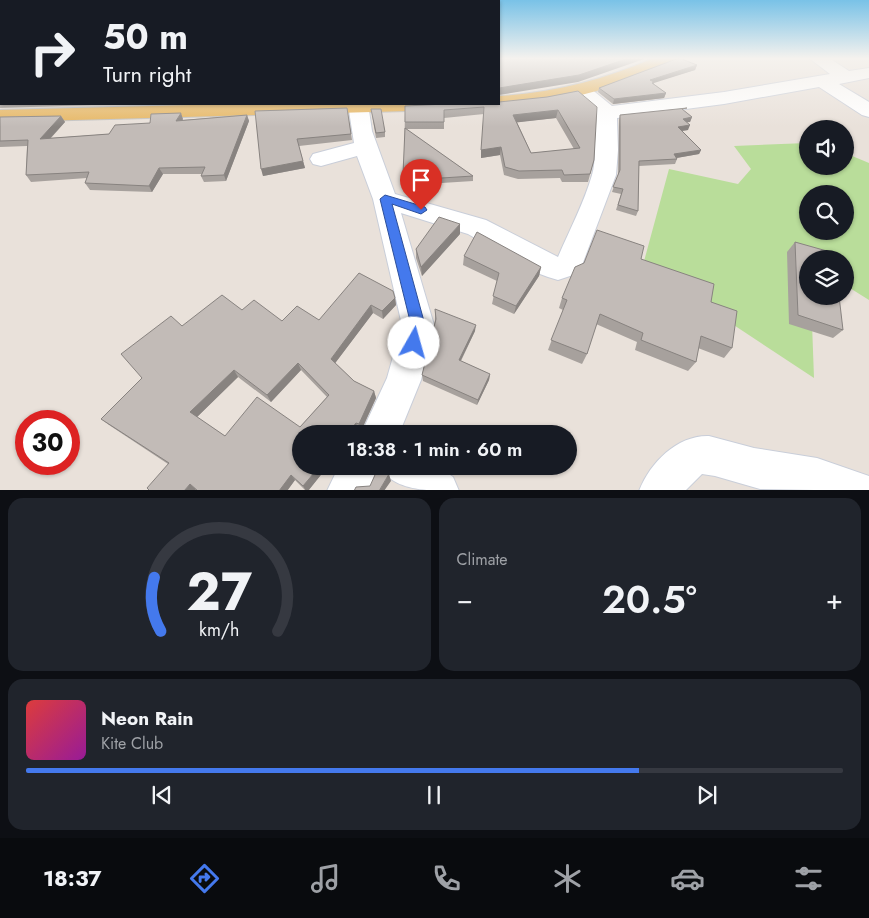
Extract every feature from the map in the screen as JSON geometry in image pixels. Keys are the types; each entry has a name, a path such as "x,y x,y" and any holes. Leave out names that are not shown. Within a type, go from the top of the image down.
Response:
{"main road":[{"path":"500,102 544,100 583,92 611,81"},
{"path":"0,116 109,108 359,105"}],"street":[{"path":"583,92 608,112 648,109 829,81"},
{"path":"824,82 869,111"},
{"path":"359,105 361,131 385,199 418,325 404,380 384,425"},
{"path":"385,199 477,227 542,263 558,269 569,265 604,176 608,112"},
{"path":"321,159 366,147"},
{"path":"659,490 668,478 688,462 701,455 720,457 755,468 778,470 815,478 855,490"},
{"path":"347,490 356,475"},
{"path":"415,475 439,490"}],"green space":[{"path":"799,143 799,175 854,175 854,157 869,163 869,300 854,291 854,250 799,250 799,305 811,305 814,378 643,265 669,169 738,184 751,169 734,146"}],"building":[{"path":"500,81 543,81 500,88"},
{"path":"618,81 652,81 666,93 614,99 599,88"},
{"path":"578,91 597,107 594,160 590,174 564,175 562,170 519,171 505,167 501,147 481,150 484,107 444,110 444,122 405,122 405,106 500,105 500,102 547,97","holes":["558,110 580,148 531,153 513,115"]},
{"path":"347,108 351,134 297,139 303,161 261,169 255,111"},
{"path":"687,108 682,109 692,117 683,119 690,125 678,127 701,150 674,154 677,159 639,161 638,211 618,205 623,189 613,187 620,170 620,115"},
{"path":"371,109 381,109 385,132 376,133"},
{"path":"181,113 176,121 247,115 224,175 201,176 205,167 159,168 149,186 85,183 89,172 26,175 28,140 0,141 0,117 61,116 40,139 109,134 115,125 150,123 151,114"},
{"path":"405,128 473,176 426,179 426,171 403,174"},
{"path":"439,217 460,224 421,267 416,249"},
{"path":"597,230 644,246 641,259 714,284 711,302 737,311 732,348 701,336 696,362 641,340 643,333 600,314 587,354 551,340 567,300 562,298 575,267 584,263"},
{"path":"477,232 541,267 516,306 493,296 499,273 464,256"},
{"path":"795,242 823,250 799,250 799,305 840,305 843,330 798,315"},
{"path":"359,273 393,291 395,298 382,311 371,305 331,359 354,381 374,391 359,424 302,425 329,395 298,363 267,395 234,370 190,412 225,436 257,397 297,425 292,425 292,475 312,475 303,486 291,475 280,490 197,490 190,484 185,490 149,490 147,488 169,463 101,419 142,378 121,354 171,316 182,326 222,295 242,310 254,300 282,321 297,306 319,320"},
{"path":"435,309 476,325 459,360 490,374 478,400 422,375 436,319"},
{"path":"375,475 388,475 380,490 354,490 356,487 370,486"}],"route":[{"path":"414,343 418,325 385,199 421,210"}]}
